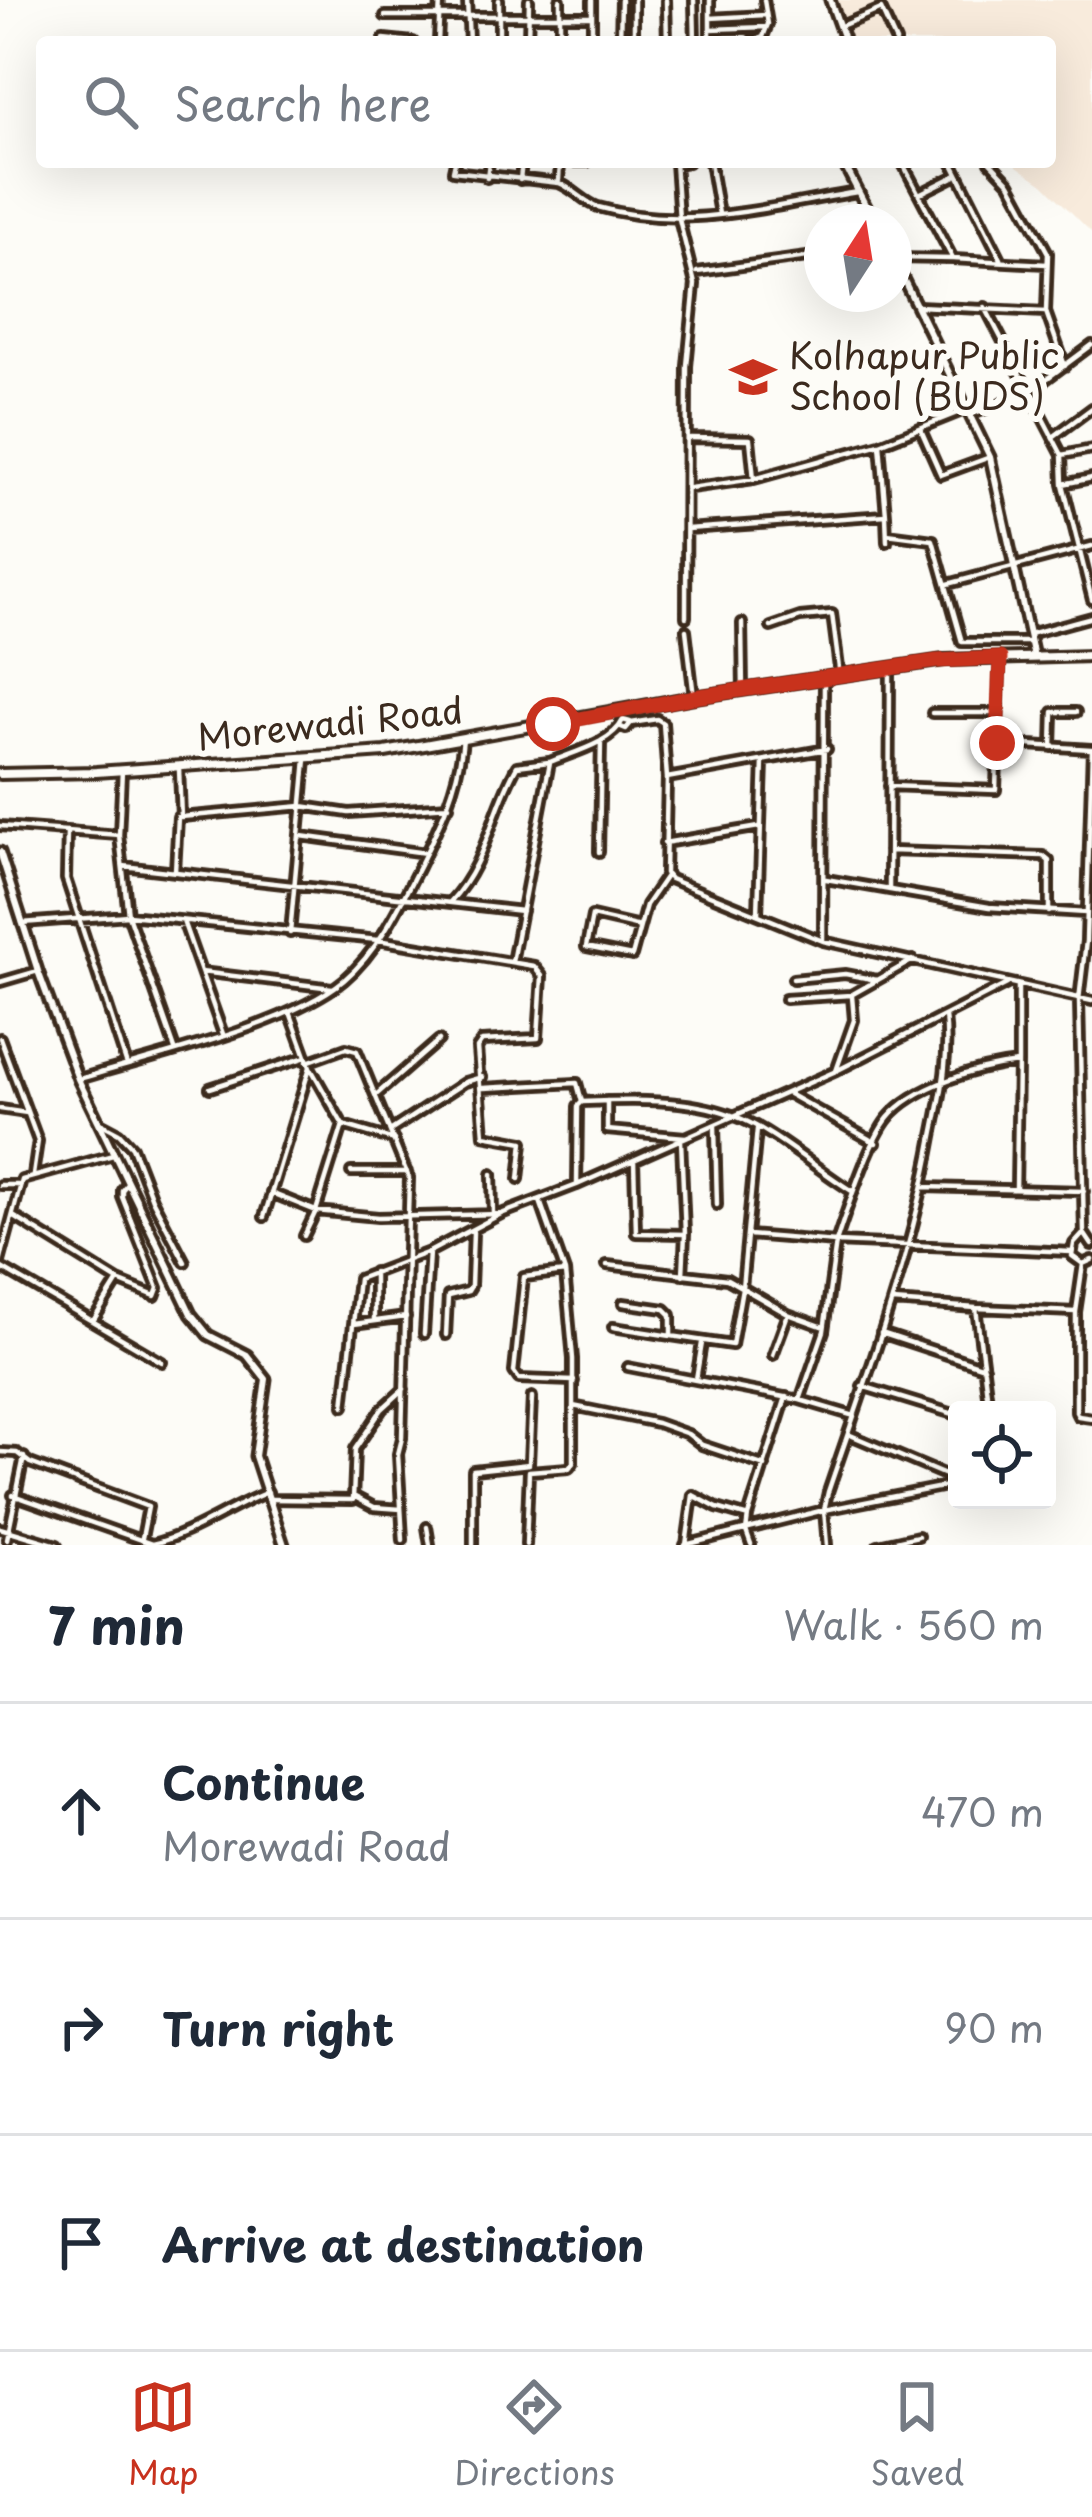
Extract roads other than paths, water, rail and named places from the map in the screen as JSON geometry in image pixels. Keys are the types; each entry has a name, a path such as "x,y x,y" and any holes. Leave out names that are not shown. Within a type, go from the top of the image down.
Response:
{"main road":[{"name":"Morewadi Road","path":"0,774 385,752 560,723 624,721 694,697 944,660 1090,660"}],"street":[{"path":"438,36 440,0"},
{"path":"467,0 468,36"},
{"path":"499,0 499,36"},
{"path":"529,0 529,36"},
{"path":"560,0 560,36"},
{"path":"592,0 592,36"},
{"path":"620,36 621,0"},
{"path":"634,0 634,36"},
{"path":"666,0 667,36"},
{"path":"694,0 695,36"},
{"path":"710,0 710,36"},
{"path":"763,36 764,0"},
{"path":"830,0 844,36"},
{"path":"841,26 881,9 893,36"},
{"path":"710,18 766,15"},
{"path":"385,16 591,16"},
{"path":"710,29 766,27"},
{"path":"454,168 453,172 487,178 559,183 598,206 679,219 858,192"},
{"path":"487,178 488,168"},
{"path":"520,181 521,168"},
{"path":"559,183 560,168"},
{"path":"675,168 679,219 694,272 687,366 686,617"},
{"path":"711,168 718,214"},
{"path":"845,168 864,204"},
{"path":"905,168 952,259"},
{"path":"956,168 1002,262"},
{"path":"996,168 1010,183 1048,253 1046,312 1065,366"},
{"path":"919,194 959,174"},
{"path":"694,272 804,257"},
{"path":"912,259 1047,264"},
{"path":"912,295 990,458 1034,657"},
{"path":"917,305 1046,312"},
{"path":"985,307 1062,455 1063,484 1092,600"},
{"path":"690,488 754,479 880,444 1029,392 1092,345"},
{"path":"1053,437 1092,408"},
{"path":"921,428 944,476 990,458"},
{"path":"689,438 750,439 754,479"},
{"path":"880,444 887,542"},
{"path":"1062,455 1092,449"},
{"path":"1063,484 1092,478"},
{"path":"687,529 886,515"},
{"path":"887,534 931,538 962,641 1030,638 1092,617"},
{"path":"948,584 1092,546"},
{"path":"771,627 800,617 832,614 840,677"},
{"path":"742,623 743,692"},
{"path":"686,630 694,697"},
{"path":"890,787 996,790 1000,658"},
{"path":"889,890 890,669"},
{"path":"823,941 824,680"},
{"path":"932,712 999,713"},
{"path":"1052,746 1053,712 1076,712"},
{"path":"449,902 465,886 486,846 517,766 550,762 602,741 624,721 657,719 663,723 668,778 666,876 646,905 640,927 632,956 586,947 592,916 640,927"},
{"path":"79,1079 290,1012 334,988 378,940 404,898 448,806 464,738"},
{"path":"598,852 602,741"},
{"path":"997,743 1092,749 1089,941 1079,1000 1088,1116 1084,1233 1072,1252 1074,1260 1083,1264 1092,1260"},
{"path":"668,778 826,749"},
{"path":"290,933 306,758"},
{"path":"758,914 764,761"},
{"path":"512,962 550,762"},
{"path":"175,871 179,767"},
{"path":"122,770 119,835 128,915 176,1049"},
{"path":"178,812 188,818 302,806 349,814 448,806"},
{"path":"0,826 119,835"},
{"path":"664,843 762,827"},
{"path":"67,831 66,879 127,1065"},
{"path":"299,836 426,853"},
{"path":"889,851 1043,856 1049,861 1049,912"},
{"path":"0,852 79,1079 191,1314 208,1335 247,1355 266,1379 255,1456 284,1545"},
{"path":"123,866 522,911"},
{"path":"666,876 823,941 1092,1001"},
{"path":"826,879 989,907 1086,913"},
{"path":"22,923 128,915 378,940 534,966 542,976 540,1036 480,1042 484,1135 523,1142 519,1179"},
{"path":"183,921 223,1034"},
{"path":"785,998 851,995 913,960"},
{"path":"0,982 38,971"},
{"path":"201,972 334,988"},
{"path":"793,980 845,974 880,980"},
{"path":"271,1193 316,1211 406,1217 497,1214 540,1201 836,1071 1006,984"},
{"path":"1016,1189 1018,986"},
{"path":"836,1071 854,1020 851,995"},
{"path":"290,1012 308,1062 344,1125 394,1140"},
{"path":"827,1545 824,1510 893,1302 924,1187 943,1084 948,1039 945,1016"},
{"path":"376,1095 439,1040"},
{"path":"1,1041 38,1142 33,1175"},
{"path":"210,1088 346,1048 360,1057 407,1172 404,1389 398,1454 404,1540"},
{"path":"264,1216 308,1062"},
{"path":"800,1400 824,1327 836,1242 852,1191 886,1119 914,1098 980,1067 1018,1063"},
{"path":"390,1131 465,1082 482,1077"},
{"path":"483,1088 577,1083 582,1102"},
{"path":"786,1092 876,1143"},
{"path":"577,1185 578,1106 607,1101 672,1104 736,1116 852,1191"},
{"path":"607,1101 607,1130 684,1139"},
{"path":"0,1109 27,1113"},
{"path":"97,1122 119,1133 132,1148 185,1262"},
{"path":"304,1236 344,1125"},
{"path":"715,1125 717,1204"},
{"path":"613,1327 732,1345 758,1129"},
{"path":"682,1275 684,1139"},
{"path":"0,1185 19,1185 33,1175 115,1154"},
{"path":"634,1160 636,1233 685,1234"},
{"path":"351,1172 407,1172"},
{"path":"492,1174 497,1214"},
{"path":"14,1216 118,1281 148,1296 158,1294 124,1206 122,1190 129,1182"},
{"path":"19,1185 0,1265 162,1362"},
{"path":"924,1187 1084,1191"},
{"path":"473,1545 473,1470 572,1467 574,1381 566,1272 540,1201"},
{"path":"344,1406 358,1279 473,1232 497,1214"},
{"path":"446,1335 448,1295 471,1286 473,1232"},
{"path":"1084,1233 1092,1245"},
{"path":"748,1235 1072,1252"},
{"path":"424,1334 429,1252"},
{"path":"607,1264 727,1279 788,1314 824,1327"},
{"path":"1083,1264 1076,1312 1076,1412 1092,1418"},
{"path":"374,1272 374,1321"},
{"path":"566,1272 524,1277 514,1372 519,1379 574,1381"},
{"path":"93,1321 118,1281"},
{"path":"893,1302 1076,1312"},
{"path":"623,1303 665,1309 671,1315 671,1336"},
{"path":"976,1308 988,1401"},
{"path":"772,1355 788,1314"},
{"path":"354,1324 406,1317"},
{"path":"881,1333 986,1367"},
{"path":"696,1380 702,1343"},
{"path":"628,1367 786,1397 853,1415"},
{"path":"862,1386 948,1412"},
{"path":"355,1497 355,1449 382,1408 404,1389"},
{"path":"526,1545 532,1396"},
{"path":"751,1545 748,1516 786,1397"},
{"path":"573,1406 670,1426 702,1445 766,1466"},
{"path":"848,1434 948,1478"},
{"path":"0,1452 24,1457 148,1507 142,1540"},
{"path":"7,1539 3,1529 24,1457"},
{"path":"748,1516 693,1495 685,1545 948,1484"},
{"path":"13,1495 152,1544 171,1542 230,1507 270,1496 349,1501 355,1497"},
{"path":"355,1497 374,1507 402,1509"},
{"path":"427,1527 430,1545"},
{"path":"3,1529 57,1545"},
{"path":"878,1545 918,1536"}],"place":[{"name":"Kolhapur Public School (BUDS)","path":"753,377"}]}
